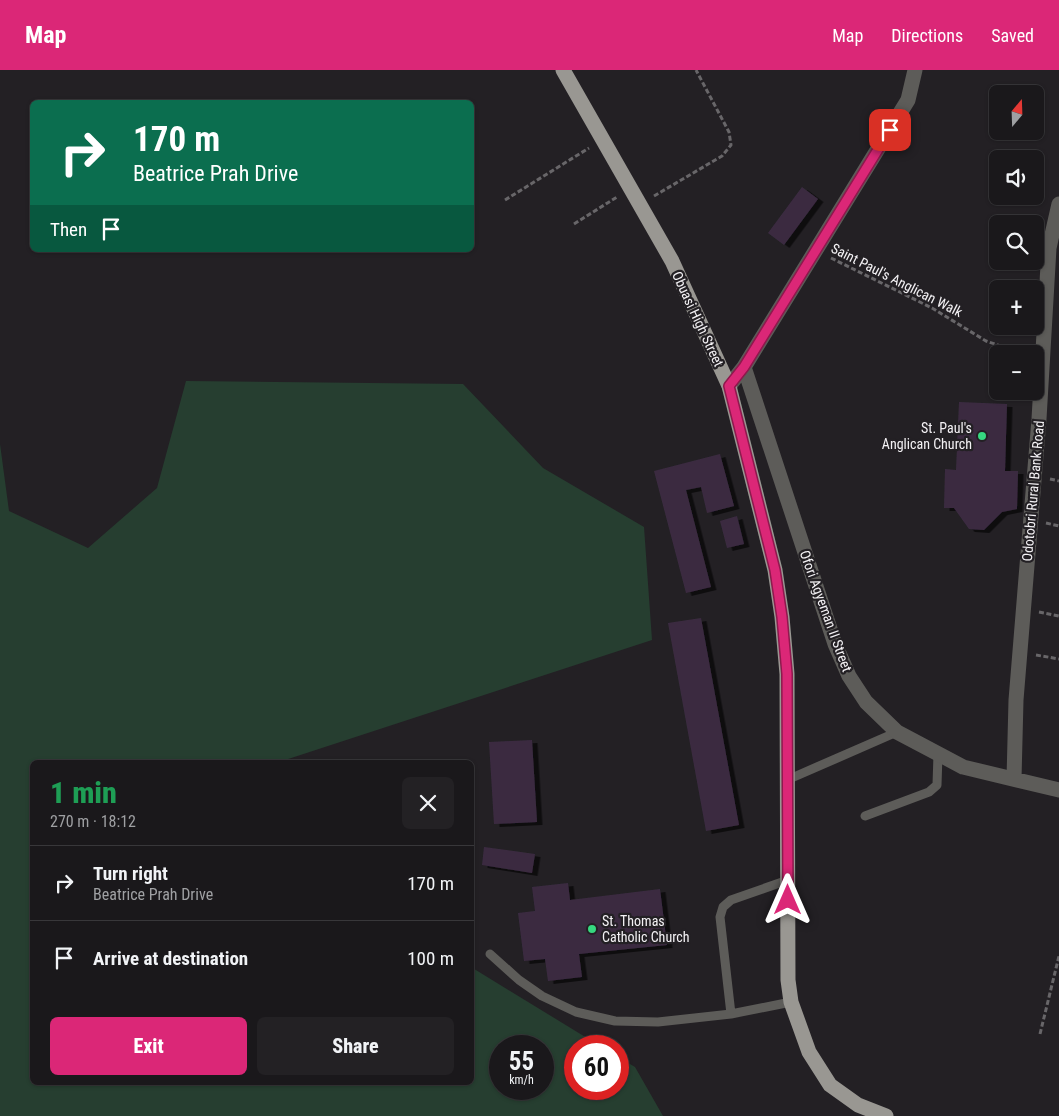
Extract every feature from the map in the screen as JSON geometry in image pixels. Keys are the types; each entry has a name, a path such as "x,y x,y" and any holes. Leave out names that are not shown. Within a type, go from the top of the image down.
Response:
{"main road":[{"name":"Obuasi High Street","path":"562,70 672,261 729,386 775,570 782,617 787,674 788,980 791,1002 809,1052 830,1085 858,1105 886,1116"}],"street":[{"path":"729,386 744,367 908,100 915,70"},
{"name":"Odotobri Rural Bank Road","path":"1014,779 1016,700 1038,428 1050,248 1059,204"},
{"name":"Ofori Agyeman II Street","path":"744,367 835,644 849,676 866,702 896,732 963,767 1059,790"}],"lane":[{"path":"787,780 896,732"},
{"path":"865,816 929,792 937,785 938,754"},
{"path":"731,1014 720,917 724,907 731,900 788,880"},
{"path":"490,954 519,980 542,996 576,1012 615,1021 658,1022 731,1014 791,1002"}],"path":[{"path":"639,204 722,156 731,145 729,132 696,70"},
{"path":"505,200 602,139"},
{"path":"574,224 630,189"},
{"name":"Saint Paul's Anglican Walk","path":"815,250 932,308 986,341 998,345"},
{"path":"1020,652 1059,659"},
{"path":"1040,1034 1059,956"}],"green space":[{"path":"186,381 463,384 543,468 644,527 652,640 285,760 30,760 30,1085 474,1085 474,969 582,1035 564,1035 564,1100 629,1100 629,1063 635,1067 663,1116 0,1116 0,444 9,511 88,548 157,488"}],"building":[{"path":"802,187 818,199 784,245 768,233"},
{"name":"St. Paul's Anglican Church","path":"959,402 1007,404 1005,471 1018,471 1017,509 1002,512 984,530 969,529 954,508 944,508 945,469 956,470"},
{"path":"720,454 734,506 707,513 701,487 686,490 711,587 686,593 654,471"},
{"path":"737,516 744,544 727,548 720,521"},
{"path":"701,618 739,825 706,831 668,623"},
{"path":"532,740 537,822 494,824 489,742"},
{"path":"484,847 535,854 532,873 482,865"},
{"name":"St. Thomas Catholic Church","path":"568,883 570,900 660,889 667,945 579,954 582,977 548,981 545,959 524,961 518,913 535,911 532,887"}],"place":[{"name":"St. Paul's Anglican Church","path":"982,436"},
{"name":"St. Thomas Catholic Church","path":"592,929"}],"route":[{"path":"788,900 787,674 782,617 775,570 729,386 744,367 826,231 890,130"}]}
